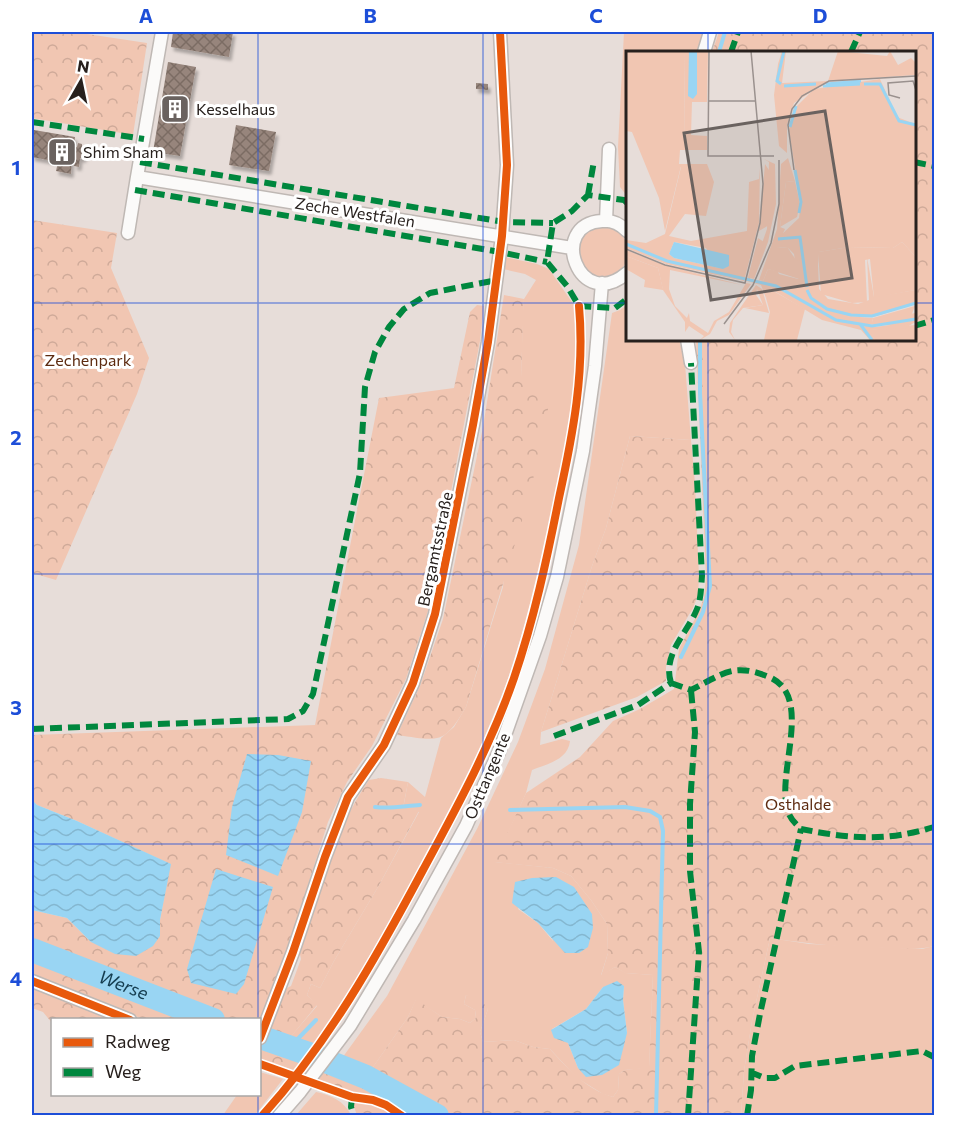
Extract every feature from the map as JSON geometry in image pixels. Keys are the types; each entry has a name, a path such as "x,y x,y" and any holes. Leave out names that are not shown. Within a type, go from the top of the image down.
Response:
{"street":[{"path":"128,233 162,32"},
{"name":"Bergamtsstraße","path":"261,1035 348,797 389,735 413,683 435,614 488,342 502,236 507,165 500,32"},
{"path":"704,51 710,32"},
{"path":"606,221 609,150"},
{"name":"Zeche Westfalen","path":"137,177 572,248"},
{"path":"626,230 616,223 606,221 588,225 575,239 572,248 576,268 592,281 602,284 620,279 626,274"},
{"name":"Osttangente","path":"279,1116 350,1026 414,920 466,826 499,752 540,636 557,577 584,451 595,366 602,284"},
{"path":"687,340 691,363"},
{"path":"32,981 125,1018"}],"green space":[{"path":"32,32 74,32 147,43 133,135 32,118"},
{"path":"624,32 704,32 697,51 626,51 626,195 620,187 618,147"},
{"name":"Osthalde","path":"719,32 934,32 934,946 911,949 858,947 770,938 752,1021 744,1071 741,1115 357,1115 354,1095 261,1061 261,1053 283,990 291,986 301,959 299,950 346,820 369,780 381,778 408,782 403,808 419,811 320,988 311,984 307,995 317,1005 284,1045 366,1077 408,1017 416,999 442,1017 460,1019 470,1023 476,1018 475,1010 464,1004 466,995 481,1000 488,1009 480,1032 483,1042 514,1040 533,1047 550,1049 578,1078 603,1094 613,1097 618,1090 619,1074 625,1070 649,1067 653,975 625,973 615,967 601,976 608,953 607,924 571,876 553,868 494,862 526,793 580,757 613,721 640,709 674,689 679,649 699,611 704,597 706,577 696,340 915,340 915,51 712,51"},
{"name":"Zechenpark","path":"32,220 117,233 111,268 149,358 137,394 56,580 32,573"},
{"path":"598,227 608,227 617,231 624,238 626,262 617,273 608,277 598,277 589,273 582,266 578,257 578,247 582,238 589,231"},
{"path":"504,257 549,269 574,305 578,332 578,364 566,448 540,575 507,682 480,748 446,820 334,1019 311,1051 286,1042 317,1006 307,995 311,984 320,988 419,812 403,809 408,782 425,797 441,738 454,727 466,707 503,587 521,377 524,299 536,280 525,274 503,269"},
{"path":"504,295 524,299 521,377 551,395 530,494 466,707 452,728 439,738 397,735 420,686 443,619 483,427"},
{"path":"477,305 484,306 480,341 428,611 406,679 372,746 347,782 328,822 287,951 261,1018 140,1018 32,976 32,910 67,918 91,942 160,936 160,920 170,864 37,805 32,800 32,735 315,725 379,398 454,388 470,312"},
{"path":"626,306 626,340 679,340 685,364 691,440 630,436 606,528 592,566 541,732 540,745 562,739 570,741 561,757 532,770 526,793 495,862 553,868 571,876 607,924 608,953 601,975 615,967 626,973 653,975 649,1068 625,1070 619,1074 618,1090 613,1097 603,1094 577,1078 550,1049 533,1047 514,1040 483,1042 480,1032 488,1009 466,995 464,1004 475,1010 476,1018 470,1023 460,1019 442,1017 416,1000 408,1017 371,1070 340,1061 387,996 478,827 518,742 545,669 579,545 612,313","holes":["532,878 553,941 538,923 518,909","624,986 623,1000 627,1033 578,1068 568,1043 552,1029 586,1009 603,987"]},
{"path":"630,436 691,440 695,483 698,595 671,645 666,667 666,681 637,697 541,732 592,566 606,528"},
{"path":"770,938 809,944 922,949 934,946 934,1115 741,1116 744,1071 752,1021"},
{"path":"32,986 114,1018 51,1018 51,1022 43,1012 32,1008"},
{"path":"261,1072 283,1079 255,1115 223,1115 236,1096 261,1096"},
{"path":"316,1092 336,1099 351,1115 296,1115"}],"water":[{"path":"247,754 278,755 311,761 302,812 278,876 226,855 232,807"},
{"path":"32,800 37,805 171,864 160,920 160,936 153,946 136,956 115,954 91,942 67,918 32,910"},
{"path":"216,869 273,887 244,984 236,994 191,983 187,969"},
{"path":"556,877 574,887 592,914 593,928 588,947 579,953 565,953 538,923 512,903 515,882 532,878"},
{"path":"617,981 624,986 623,1000 627,1033 619,1065 602,1075 586,1077 578,1068 568,1043 554,1038 551,1030 586,1009 603,987"}],"building":[{"path":"173,32 233,32 229,57 171,47"},
{"name":"Kesselhaus","path":"168,62 196,67 180,156 153,152"},
{"path":"476,83 488,84 488,90 476,89"},
{"path":"236,125 276,132 269,171 229,165"},
{"path":"34,130 75,137 74,147 77,147 78,143 82,144 86,153 83,159 80,158 79,167 74,166 76,158 72,157 71,174 56,171 58,162 32,157"}],"waterway":[{"path":"719,51 725,32"},
{"path":"681,657 703,612 710,586 700,393 700,340"},
{"path":"375,807 420,805"},
{"path":"510,810 625,807 650,811 660,817 663,831 656,1116"},
{"name":"Werse","path":"32,950 208,1018"},
{"path":"290,1047 316,1020"},
{"name":"Werse","path":"261,1037 366,1077 437,1116"}],"marked path":[{"path":"731,51 738,32"},
{"path":"851,51 860,32"},
{"path":"32,122 144,139"},
{"path":"588,195 594,161"},
{"path":"140,162 504,222 553,223"},
{"path":"915,162 934,166"},
{"path":"135,190 547,262"},
{"path":"626,202 588,195 572,211 553,223 547,262 567,286 579,306 615,308 626,300"},
{"path":"32,729 288,719 303,711 313,694 360,473 365,387 375,352 389,327 404,309 430,293 497,280"},
{"path":"915,326 934,320"},
{"path":"671,683 670,663 677,644 697,609 702,576 691,363"},
{"path":"671,683 691,690 728,672 746,670 769,677 782,687 790,701 792,718 785,795 789,814 801,829 852,837 883,837 934,827"},
{"path":"554,736 638,705 671,683"},
{"path":"688,1116 699,952 690,871 690,804 695,732 691,690"},
{"path":"747,1116 751,1090 752,1056 801,829"},
{"path":"750,1072 765,1078 775,1078 795,1066 922,1051 934,1057"},
{"path":"352,1097 351,1107 354,1116"}],"cycle path":[{"path":"261,1035 348,797 384,745 413,683 435,614 488,342 502,236 507,165 500,32"},
{"path":"262,1116 309,1059 369,967 460,800 505,703 534,611 569,450 579,379 579,306"},
{"path":"32,981 125,1018"},
{"path":"261,1064 352,1097 373,1100 386,1105 402,1116"}],"place":[{"name":"Kesselhaus","path":"175,109"},
{"name":"Shim Sham","path":"62,152"}]}
